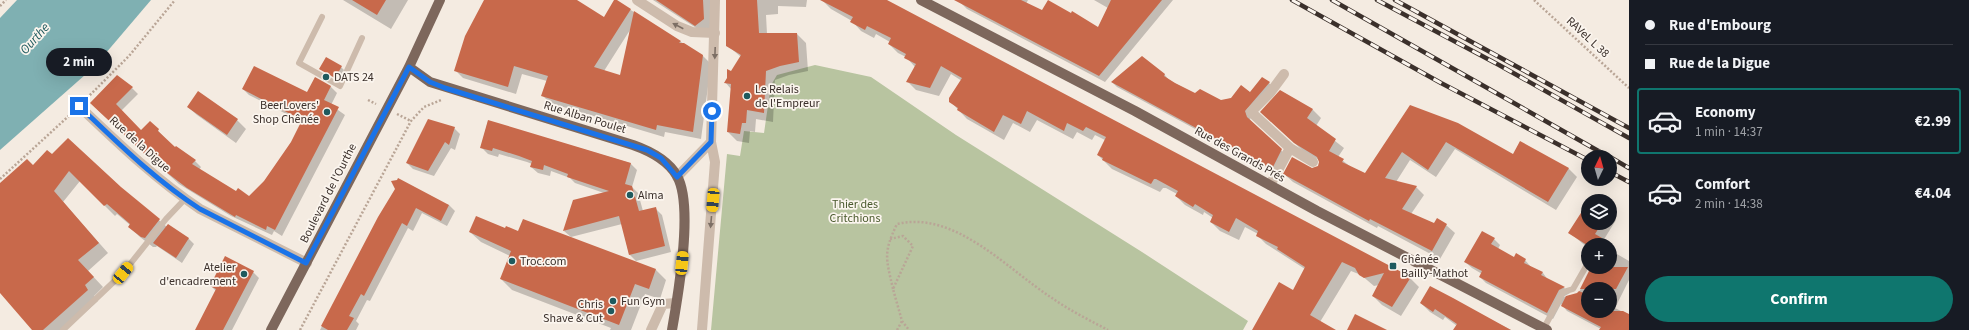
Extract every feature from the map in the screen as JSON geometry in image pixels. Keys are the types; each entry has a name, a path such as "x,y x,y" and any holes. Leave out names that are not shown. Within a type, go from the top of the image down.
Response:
{"main road":[{"name":"Boulevard de l'Ourthe","path":"272,330 409,67 440,0"},
{"name":"Rue des Grands Prés","path":"921,0 1135,111 1270,185 1545,329"},
{"name":"Rue Alban Poulet","path":"409,67 430,82 445,88 647,150 661,158 677,177 682,196 683,251 672,330"}],"street":[{"path":"637,0 677,26 692,32 715,33"},
{"path":"702,330 715,162 711,142 715,0"},
{"path":"1284,74 1270,93 1251,112 1290,148 1313,162"},
{"name":"Rue de la Digue","path":"79,106 147,170 185,199 207,213 306,263"},
{"path":"677,177 711,142"},
{"path":"1270,185 1290,148"},
{"path":"652,330 659,310 663,304 676,303"}],"lane":[{"path":"322,17 299,63 340,86 362,38"},
{"path":"63,330 123,273 166,219 185,199"},
{"path":"1545,329 1563,292 1573,289 1582,274"}],"path":[{"path":"0,6 6,0"},
{"path":"0,179 40,144 129,56 175,0"},
{"name":"RAVeL L 38","path":"1534,0 1629,88"},
{"path":"300,330 411,121 424,107 441,100"},
{"path":"909,330 902,321 886,256 890,239 897,224 909,221 933,224 969,237 1052,299 1108,330"},
{"path":"890,239 903,236 913,246 893,289"},
{"path":"897,330 902,321"}],"green space":[{"name":"Thier des Critchions","path":"815,65 871,77 956,135 1142,252 1248,321 1243,330 711,330 727,154 740,156 744,131 764,133 771,85 777,75"}],"water":[{"name":"Ourthe","path":"17,0 151,0 94,67 0,150 0,18"}],"building":[{"path":"352,0 386,0 377,15"},
{"path":"484,0 577,0 604,17 614,0 617,0 631,9 594,67 620,75 634,11 681,41 679,43 684,43 703,55 693,132 657,125 656,130 541,96 548,76 514,66 508,87 454,71 465,36"},
{"path":"656,0 703,0 704,19 695,26"},
{"path":"726,0 757,0 759,33 797,33 799,62 766,71 764,113 747,110 746,123 742,123 740,134 727,132 731,84 724,83 727,78 727,69 731,71 741,55 726,46"},
{"path":"820,0 887,0 1411,277 1392,307 1372,296 1384,273 1364,278 1359,275 1355,268 1342,262 1310,315 1336,330 1252,330 1279,282 1293,290 1305,267 1277,249 1278,247 1256,236 1258,231 1236,218 1229,232 1210,222 1213,215 1195,204 1193,207 1175,196 1178,191 1156,179 1154,179 1151,184 1102,160 1103,158 1097,155 1106,137 1086,127 1083,131 1067,123 1064,131 1027,111 1021,124 1003,115 994,132 957,110 958,108 949,102 949,98 962,78 941,66 930,88 906,82 916,64 904,58 906,54 888,44 891,38 867,26 865,30 850,22 853,17"},
{"path":"954,0 1021,0 1042,10 1048,0 1071,13 1072,11 1098,27 1111,0 1162,0 1099,76"},
{"path":"1142,56 1165,74 1164,76 1175,83 1195,93 1200,89 1221,100 1231,98 1241,85 1250,92 1262,77 1270,82 1245,111 1247,117 1282,149 1272,169 1111,82"},
{"path":"326,57 342,66 335,78 319,69"},
{"path":"254,66 307,92 315,77 331,86 324,100 339,107 275,230 267,226 266,230 236,215 235,217 187,188 153,162 90,103 117,75 133,87 116,104 141,130 150,121 175,147 176,146 196,160 192,164 236,191 238,188 249,196 264,181 291,142 302,120 242,89"},
{"path":"1280,90 1313,109 1307,118 1336,139 1329,151 1344,159 1342,162 1365,173 1410,105 1458,123 1513,154 1520,141 1569,168 1548,202 1446,142 1428,170 1402,152 1385,178 1417,186 1402,209 1434,223 1437,218 1447,224 1432,251 1370,219 1369,221 1283,174 1292,157 1312,168 1318,166 1319,162 1317,157 1294,143 1260,112"},
{"path":"198,91 238,119 227,135 187,107"},
{"path":"428,119 455,127 449,145 445,142 428,171 406,163"},
{"path":"488,120 631,163 625,184 632,186 639,211 656,207 665,246 629,255 619,216 563,231 573,200 609,191 567,177 568,174 544,165 543,170 530,167 532,161 519,156 493,148 492,151 480,148"},
{"path":"68,138 121,187 160,219 145,238 141,237 128,227 130,224 107,204 104,206 69,171 54,191 99,243 78,260 94,277 85,285 88,290 43,330 32,330 0,293 0,183 27,159 33,165 47,150 52,154"},
{"path":"398,178 449,205 441,221 416,208 407,226 402,223 364,296 361,294 349,316 354,318 347,330 328,330 321,326 378,217 395,189 391,181 397,180"},
{"path":"1581,213 1581,230 1598,230 1595,234 1602,238 1581,238 1581,241 1568,233"},
{"path":"476,216 505,228 506,226 518,231 523,219 656,269 649,289 635,284 619,325 500,279 511,251 469,232"},
{"path":"168,224 189,238 176,258 153,243"},
{"path":"1482,231 1495,238 1491,244 1514,257 1516,253 1526,259 1524,263 1543,272 1541,275 1565,287 1559,290 1547,313 1479,277 1482,271 1464,262"},
{"path":"225,256 254,271 223,330 195,330 216,289 210,286"},
{"path":"1617,267 1628,267 1617,287 1617,282 1584,282 1588,274 1617,274"},
{"path":"1430,286 1511,330 1453,330 1457,324 1435,309 1433,312 1420,303"},
{"path":"1579,291 1581,292 1581,316 1561,306 1566,296"},
{"path":"1617,311 1623,311 1629,314 1629,330 1599,330 1601,327 1584,318 1617,318"},
{"path":"1355,314 1387,330 1347,330"}],"railway":[{"path":"1292,0 1441,83 1581,156"},
{"path":"1332,0 1597,150"},
{"path":"1377,0 1499,65 1629,138"},
{"path":"1395,0 1629,128"},
{"path":"1617,161 1629,168"},
{"path":"1617,176 1629,182"}],"place":[{"name":"DATS 24","path":"326,77"},
{"name":"Le Relais de l'Empreur","path":"747,96"},
{"name":"BeerLovers' Shop Chênée","path":"327,112"},
{"name":"Alma","path":"630,195"},
{"name":"Troc.com","path":"512,261"},
{"name":"Chênée Bailly-Mathot","path":"1393,266"},
{"name":"Atelier d'encadrement","path":"244,274"},
{"name":"Fun Gym","path":"613,301"},
{"name":"Chris Shave & Cut","path":"611,311"}],"route":[{"path":"79,106 147,170 185,199 200,209 306,263 409,67 430,82 445,88 647,150 661,158 677,177 711,142 712,111"}]}
